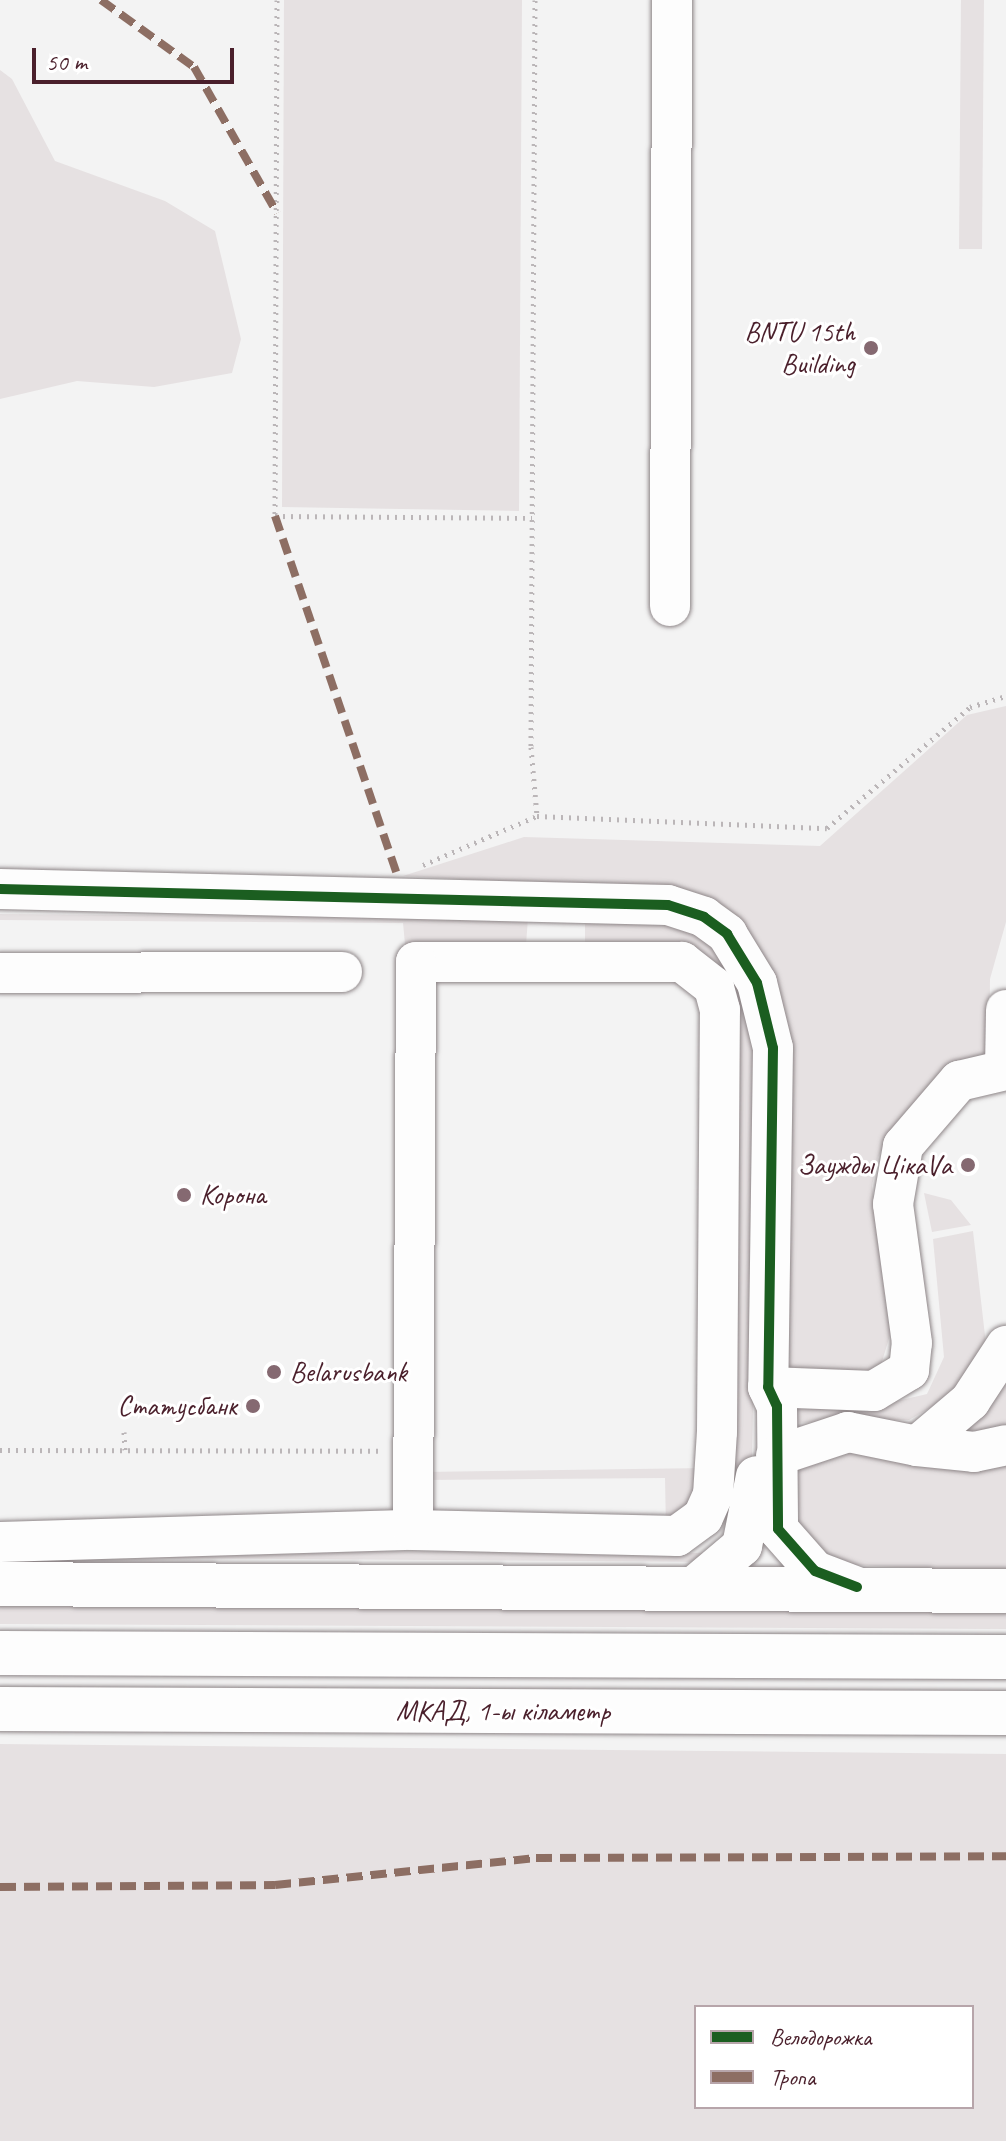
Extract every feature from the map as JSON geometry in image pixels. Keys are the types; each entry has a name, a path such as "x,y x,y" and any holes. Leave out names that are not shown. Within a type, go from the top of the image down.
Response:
{"highway":[{"path":"0,1584 697,1584 1006,1591"},
{"name":"МКАД, 1-ы кіламетр","path":"0,1653 1006,1657"},
{"name":"МКАД, 1-ы кіламетр","path":"0,1709 1006,1713"}],"street":[{"path":"670,606 672,0"},
{"path":"0,889 560,900 668,905 704,917 727,934 757,983 773,1048 768,1387 777,1406 778,1529 815,1571 857,1587"},
{"path":"557,962 560,900"},
{"path":"0,1542 413,1530 677,1536 703,1517 713,1495 720,1023 714,987 682,962 416,962 413,1530"},
{"path":"0,973 342,972"},
{"path":"768,1387 874,1391 909,1370 895,1172 903,1146 959,1081 1005,1069 1006,1010"},
{"path":"917,1446 970,1401 1006,1346"},
{"path":"697,1584 727,1563 750,1528 758,1404 768,1387"},
{"path":"776,1456 848,1432 917,1446 974,1452 1006,1445"}],"path":[{"path":"277,0 275,516 532,518"},
{"path":"535,0 532,518 537,816"},
{"path":"398,897 397,875 537,816 827,828 970,707 1006,696"},
{"path":"124,1432 125,1450"},
{"path":"0,1450 390,1451 390,1437"}],"shaded area":[{"path":"284,0 522,0 519,511 282,507"},
{"path":"961,0 984,0 982,249 959,249"},
{"path":"0,70 12,79 55,161 165,201 215,231 241,339 232,373 154,387 77,381 0,399"},
{"path":"1006,706 1006,922 990,979 989,1062 894,1128 878,1157 872,1186 891,1332 880,1368 867,1377 796,1371 788,1366 783,1039 676,890 403,876 524,837 820,846 967,715"},
{"path":"0,914 528,918 526,945 405,944 403,923 0,920"},
{"path":"585,918 695,927 738,961 762,1009 751,1500 732,1554 718,1562 0,1557 0,1549 725,1553 733,998 712,963 689,952 585,949"},
{"path":"924,1193 951,1200 971,1225 932,1232"},
{"path":"973,1231 987,1353 971,1384 909,1420 784,1423 785,1408 871,1407 927,1394 944,1357 933,1239"},
{"path":"1006,1379 1006,1434 957,1440"},
{"path":"802,1449 1006,1460 1006,1572 833,1564 777,1499"},
{"path":"706,1468 707,1508 666,1529 665,1478 423,1480 423,1472"},
{"path":"0,1597 1006,1606 1006,1629 0,1624"},
{"path":"0,1744 1006,1754 1006,2141 0,2141"}],"marked path":[{"path":"101,0 194,67 277,213"},
{"path":"275,516 397,875"},
{"path":"0,1887 275,1885 536,1858 1006,1856"}],"cycle path":[{"path":"0,889 668,905 704,917 727,934 757,983 773,1048 768,1387 777,1406 778,1529 815,1571 857,1587"}],"place":[{"name":"BNTU 15th Building","path":"871,348"},
{"name":"Заужды ЦікаVа","path":"968,1165"},
{"name":"Корона","path":"184,1195"},
{"name":"Belarusbank","path":"274,1372"},
{"name":"Статусбанк","path":"253,1406"}]}
